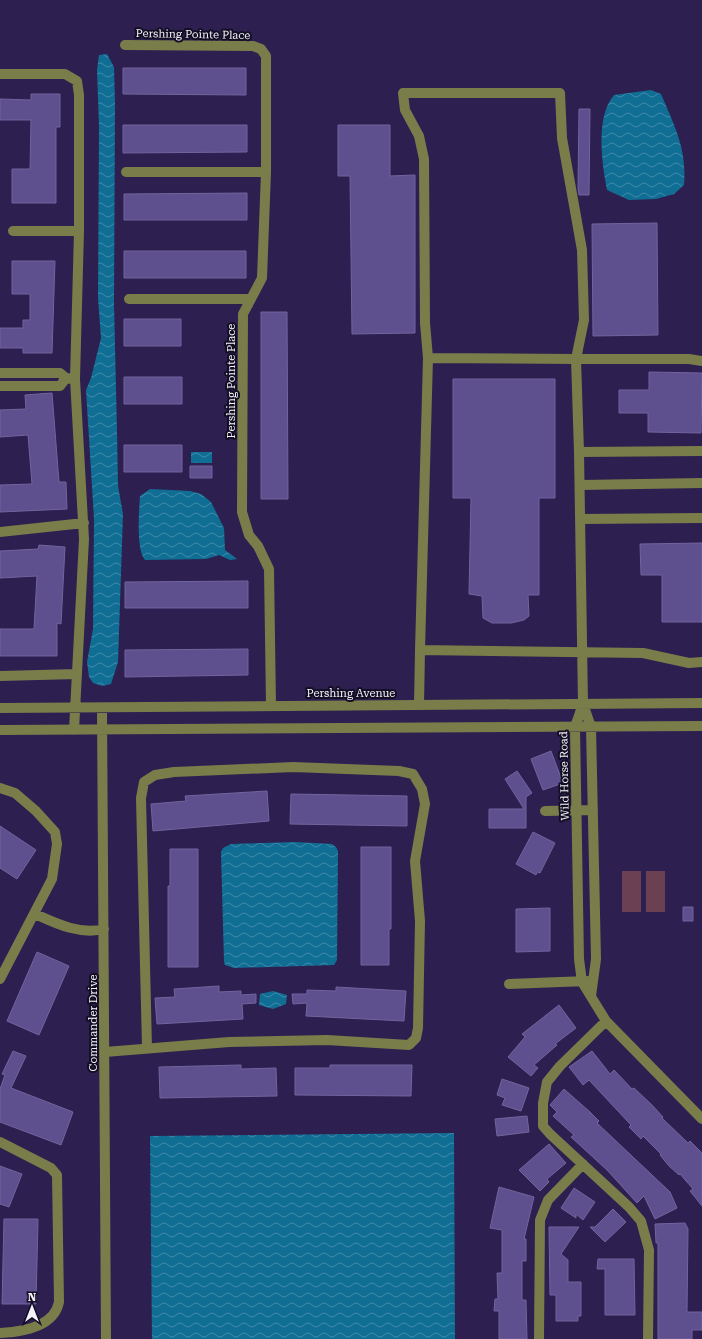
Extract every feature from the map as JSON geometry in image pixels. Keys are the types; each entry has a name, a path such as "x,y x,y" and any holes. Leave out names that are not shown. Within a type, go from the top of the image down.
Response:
{"street":[{"name":"Pershing Pointe Place","path":"125,45 253,46 261,49 266,56 266,172 262,278 244,314 242,512 249,535 258,546 269,569 271,706"},
{"path":"0,74 65,74 77,81 79,231 71,378 84,523 74,730"},
{"path":"419,705 428,358 425,323 424,159 419,136 405,110 403,93 560,93 562,138 582,250 584,320 576,358 581,519 583,704 591,727 593,810 596,959 590,996"},
{"path":"126,172 266,172"},
{"path":"13,231 79,231"},
{"path":"129,299 246,298 248,305"},
{"path":"428,358 689,359 702,361"},
{"path":"0,372 60,372 71,378"},
{"path":"0,386 60,386 71,378"},
{"path":"579,452 702,451"},
{"path":"580,485 702,483"},
{"path":"581,519 702,518"},
{"path":"0,532 84,523"},
{"path":"420,650 642,653 689,662 702,662"},
{"path":"0,676 77,674"},
{"name":"Pershing Avenue","path":"0,708 702,703"},
{"name":"Wild Horse Road","path":"583,704 575,727 579,959 582,982 606,1021 702,1119"},
{"name":"Commander Drive","path":"102,708 106,1339"},
{"path":"0,730 702,726"},
{"path":"105,1052 147,1048 159,1049 229,1042 327,1040 409,1045 416,1038 418,1028 420,921 415,861 425,804 422,789 413,774 399,771 293,767 174,772 155,775 144,782 140,798 147,1048"},
{"path":"0,788 15,792 36,811 55,832 57,844 52,879 0,979"},
{"path":"545,811 593,810"},
{"path":"35,914 56,924 74,929 94,931 104,929"},
{"path":"509,984 582,982 593,980"},
{"path":"606,1021 560,1066 547,1082 543,1102 543,1126 629,1207 641,1221 650,1250 648,1339"},
{"path":"0,1142 51,1168 57,1175 59,1302 57,1310 50,1320 39,1325 0,1332"},
{"path":"539,1339 540,1220 548,1200 583,1164"}],"shaded area":[{"path":"622,871 641,871 641,912 622,912"},
{"path":"646,871 665,871 665,912 646,912"}],"water":[{"path":"107,54 114,67 114,303 118,486 123,514 118,662 111,684 102,686 93,683 89,677 87,662 93,629 94,519 86,390 91,378 101,338 98,298 99,126 97,70 99,55"},
{"path":"651,90 661,94 679,138 684,160 684,185 674,194 656,199 629,200 607,190 602,154 602,128 604,115 608,104 614,95"},
{"path":"191,452 212,452 212,463 191,463"},
{"path":"150,489 190,491 201,494 211,502 224,528 225,550 237,559 230,560 219,555 206,559 145,560 140,548 139,539 140,496"},
{"path":"295,842 332,844 338,851 337,960 334,965 234,968 225,965 221,852 223,848 231,844"},
{"path":"273,991 287,995 286,1004 273,1009 259,1005 260,994"},
{"path":"454,1133 455,1339 152,1339 150,1136"}],"building":[{"path":"123,68 246,68 246,95 123,94"},
{"path":"31,94 60,94 60,127 56,127 56,203 12,203 12,169 30,169 31,120 0,120 0,99 31,100"},
{"path":"579,109 590,109 589,195 579,195 578,188"},
{"path":"123,125 247,125 247,152 123,153"},
{"path":"338,125 390,125 390,176 415,175 415,333 352,334 350,176 338,176"},
{"path":"247,193 247,220 124,220 124,194"},
{"path":"657,223 658,335 593,336 592,224"},
{"path":"124,251 246,251 246,278 124,278"},
{"path":"12,261 55,261 52,353 23,353 23,348 0,348 0,328 23,328 23,320 30,320 30,294 12,294"},
{"path":"261,312 287,312 288,499 261,499"},
{"path":"124,319 181,319 181,346 124,346"},
{"path":"649,372 702,373 701,433 648,432 648,413 619,413 619,390 649,390"},
{"path":"124,377 182,377 182,404 124,404"},
{"path":"453,379 555,379 555,498 539,498 539,595 528,595 529,616 524,620 511,623 492,623 483,618 482,596 469,594 471,498 453,498"},
{"path":"52,393 59,482 66,482 67,509 0,512 0,485 32,484 28,435 0,437 0,410 26,409 25,395"},
{"path":"124,445 182,445 182,472 124,472"},
{"path":"190,466 212,466 212,478 190,478"},
{"path":"702,543 702,622 662,622 662,575 641,575 640,544"},
{"path":"39,545 65,547 61,624 57,623 57,656 0,656 0,629 34,629 37,576 0,578 0,551 38,549"},
{"path":"248,581 248,608 125,608 125,582"},
{"path":"248,649 248,675 125,677 125,650"},
{"path":"551,751 563,783 543,790 531,759"},
{"path":"517,771 532,793 526,797 526,828 489,828 489,809 524,809 505,779"},
{"path":"267,791 269,821 153,831 151,804 186,801 185,796"},
{"path":"291,794 407,796 407,826 290,824"},
{"path":"0,826 36,850 17,879 0,868"},
{"path":"533,832 555,843 540,873 537,872 536,875 516,864"},
{"path":"361,847 391,847 391,929 389,929 389,965 361,965"},
{"path":"170,849 198,849 198,967 168,967 168,886 170,886"},
{"path":"683,907 693,907 693,921 683,921"},
{"path":"550,908 550,951 516,952 516,909"},
{"path":"37,952 69,966 39,1035 7,1021"},
{"path":"219,986 219,992 241,991 241,995 256,994 256,1003 242,1004 243,1019 157,1024 155,998 175,997 174,989"},
{"path":"336,987 406,991 404,1021 306,1016 307,1003 293,1004 292,994 307,994 307,990 336,991"},
{"path":"559,1005 576,1028 555,1044 557,1045 534,1065 538,1068 531,1076 508,1057 525,1037 522,1034"},
{"path":"13,1051 26,1056 11,1088 73,1112 61,1145 0,1122 0,1089 5,1075 2,1074"},
{"path":"592,1051 610,1074 614,1070 632,1089 634,1088 652,1105 663,1117 662,1118 688,1143 690,1141 702,1153 702,1206 690,1191 693,1189 680,1174 679,1175 669,1166 660,1155 661,1154 643,1136 641,1139 629,1127 631,1125 589,1080 583,1085 569,1067"},
{"path":"241,1065 241,1069 276,1068 277,1096 160,1098 159,1067"},
{"path":"330,1065 412,1065 411,1096 295,1095 295,1068 330,1068"},
{"path":"502,1079 529,1088 521,1111 502,1105 505,1098 497,1095"},
{"path":"564,1089 590,1112 599,1121 597,1123 670,1192 677,1208 655,1219 644,1196 637,1203 607,1170 571,1137 574,1135 553,1116 557,1112 550,1105"},
{"path":"527,1116 529,1132 497,1136 495,1119"},
{"path":"549,1144 566,1163 547,1179 549,1182 540,1191 519,1170"},
{"path":"0,1166 22,1174 9,1207 0,1204"},
{"path":"499,1187 534,1197 524,1239 526,1239 526,1261 522,1261 522,1300 526,1300 527,1339 499,1339 499,1311 494,1311 495,1299 498,1299 497,1273 502,1273 502,1230 490,1228"},
{"path":"574,1188 595,1202 583,1220 576,1214 576,1218 561,1208"},
{"path":"613,1209 626,1222 605,1242 590,1227 595,1227"},
{"path":"4,1219 38,1219 36,1304 2,1304"},
{"path":"685,1223 688,1229 687,1312 702,1312 702,1330 692,1330 692,1339 658,1339 658,1243 656,1243 655,1224"},
{"path":"549,1227 579,1227 561,1254 568,1260 568,1282 581,1282 581,1316 578,1316 578,1321 556,1321 556,1295 550,1295"},
{"path":"598,1259 634,1259 635,1315 605,1315 605,1269 597,1269"}]}
